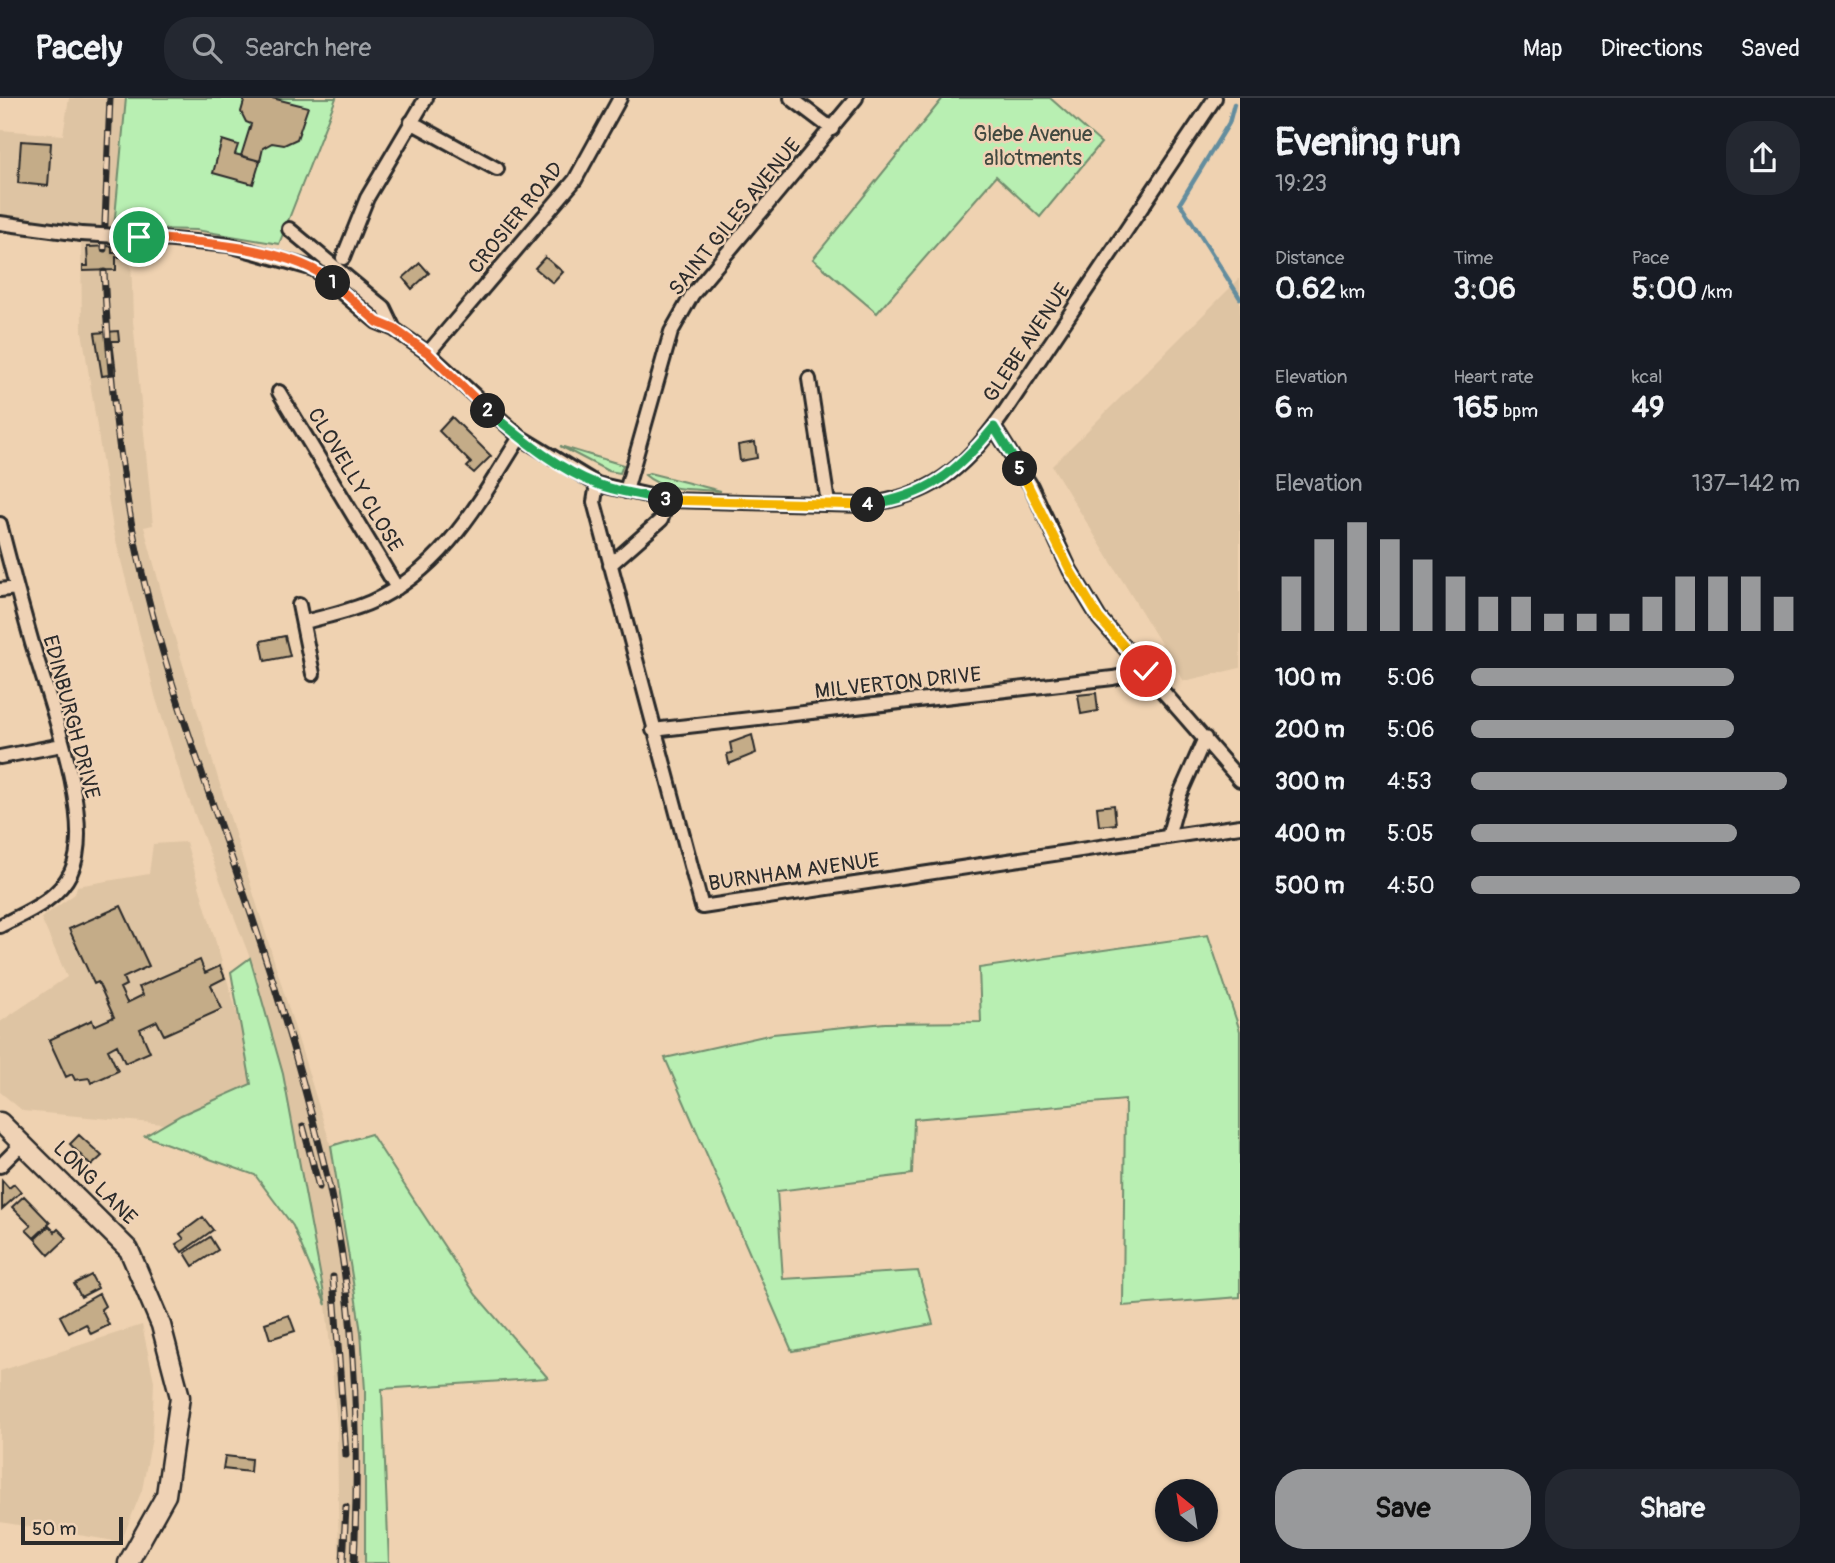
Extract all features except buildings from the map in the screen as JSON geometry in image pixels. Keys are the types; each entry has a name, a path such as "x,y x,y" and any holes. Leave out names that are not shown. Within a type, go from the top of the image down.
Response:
{"main road":[{"name":"LONG LANE","path":"0,1122 129,1250 162,1325 180,1397 166,1494 128,1563"}],"street":[{"path":"343,258 367,198 426,98"},
{"name":"CROSIER ROAD","path":"428,353 575,180 620,98"},
{"path":"791,98 832,129"},
{"name":"SAINT GILES AVENUE","path":"626,491 671,332 692,295 856,98"},
{"name":"GLEBE AVENUE","path":"0,223 81,234 229,245 314,269 377,322 394,329 428,353 520,438 557,463 597,484 668,500 864,505 892,501 934,486 975,450 994,427 1215,98"},
{"path":"411,122 497,169"},
{"name":"GLEBE AVENUE","path":"289,229 384,308 394,329"},
{"path":"809,379 828,502"},
{"name":"CLOVELLY CLOSE","path":"279,392 397,587"},
{"path":"994,427 1031,486 1070,570 1099,618 1205,738 1236,767 1240,780"},
{"path":"304,622 370,603 422,571 460,532 520,438"},
{"name":"BURNHAM AVENUE","path":"597,484 594,502 702,907 1239,826"},
{"path":"610,565 661,520 668,500"},
{"name":"EDINBURGH DRIVE","path":"0,524 62,745 78,825 79,849 72,871 61,889 42,905 0,926"},
{"path":"0,590 16,587"},
{"path":"299,605 313,674"},
{"name":"MILVERTON DRIVE","path":"653,730 1113,678 1146,671"},
{"path":"1168,837 1180,794 1205,738"},
{"path":"0,757 62,745"},
{"path":"0,1166 23,1143"}],"shaded area":[{"path":"69,98 126,98 114,228 131,254 133,321 153,525 144,527 166,609 331,1146 361,1332 365,1390 365,1563 339,1563 337,1425 326,1305 283,1074 250,958 185,789 156,699 113,529 82,331 81,235 0,223 0,130 63,135"},
{"path":"1240,278 1240,668 1184,681 1052,466"},
{"path":"186,842 273,1134 23,1111 0,1092 0,1022 67,977 41,918 75,894 77,886 149,874 153,844"},
{"path":"142,1325 154,1381 152,1438 142,1490 121,1542 0,1522 0,1371"}],"green space":[{"path":"126,98 336,98 279,244 196,230 114,228"},
{"name":"Glebe Avenue allotments","path":"943,98 1050,98 1101,143 1040,217 996,176 877,313 813,259"},
{"path":"560,446 623,465 620,473 608,471"},
{"path":"649,473 721,491 671,487 645,475"},
{"path":"1208,935 1240,1031 1240,1297 1123,1306 1125,1100 914,1119 912,1174 777,1191 783,1279 918,1271 933,1324 792,1351 665,1058 773,1034 885,1023 981,1022 979,968"},
{"path":"250,958 283,1074 326,1305 293,1226 255,1175 145,1136 181,1115 251,1084 231,972"},
{"path":"371,1134 476,1295 548,1378 382,1389 389,1563 365,1563 365,1390 361,1332 331,1146"}],"waterway":[{"path":"1234,104 1229,123 1180,203 1240,298"}],"railway":[{"path":"104,249 110,98"},
{"path":"104,272 119,446 138,557 182,713 281,1007 334,1209 349,1310 356,1411 354,1563"},
{"path":"303,1126 319,1187"},
{"path":"333,1277 346,1455"},
{"path":"343,1563 346,1507"}],"route":[{"path":"139,237 229,245 314,269 327,277 377,322 394,329 428,353 481,405 520,438 557,463 597,484 626,491 668,500 864,505 892,501 934,486 975,450 994,427 1031,486 1070,570 1099,618 1146,671"}]}
